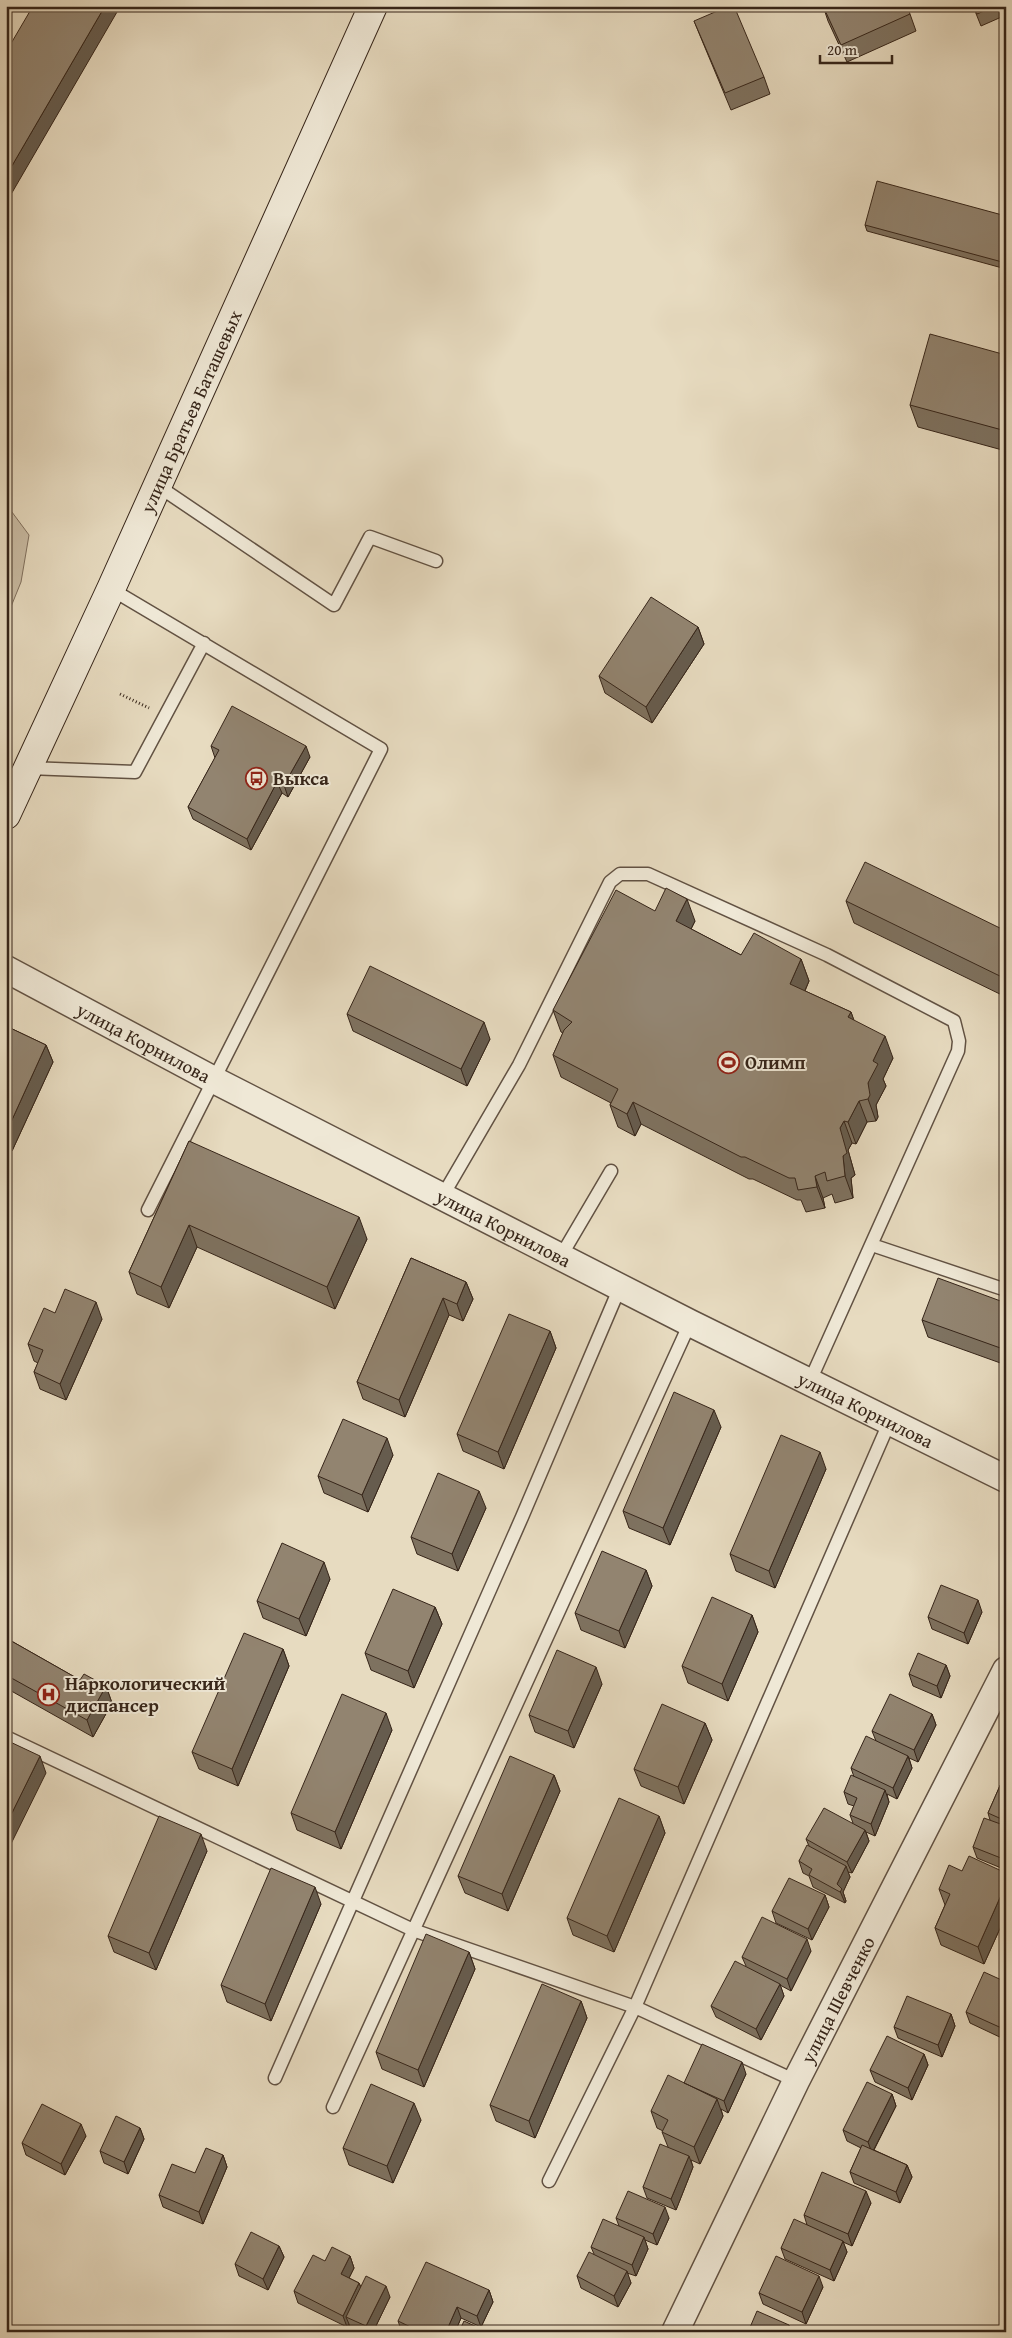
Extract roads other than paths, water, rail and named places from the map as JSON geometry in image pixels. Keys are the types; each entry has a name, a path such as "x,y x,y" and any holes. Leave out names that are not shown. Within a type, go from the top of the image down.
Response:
{"street":[{"name":"улица Братьев Баташевых","path":"6,815 158,486 373,6"},
{"name":"улица Корнилова","path":"6,969 214,1080 442,1197 690,1323 810,1381 889,1423 1006,1479"},
{"name":"улица Шевченко","path":"674,2332 796,2081 1006,1670"}],"lane":[{"path":"158,486 334,605 370,537 436,561"},
{"path":"111,589 381,749 148,1210"},
{"path":"28,768 135,772 204,643"},
{"path":"442,1197 519,1065 610,882 620,874 648,874 827,955 954,1021 959,1041 958,1051 810,1381"},
{"path":"561,1256 611,1171"},
{"path":"872,1245 1006,1290"},
{"path":"275,2078 522,1518 620,1287"},
{"path":"333,2107 690,1323"},
{"path":"548,2181 636,2007 889,1423"},
{"path":"6,1737 414,1930 636,2007 796,2081"}],"place":[{"name":"Выкса","path":"257,778"},
{"name":"Олимп","path":"729,1062"},
{"name":"Наркологический диспансер","path":"49,1694"}]}
